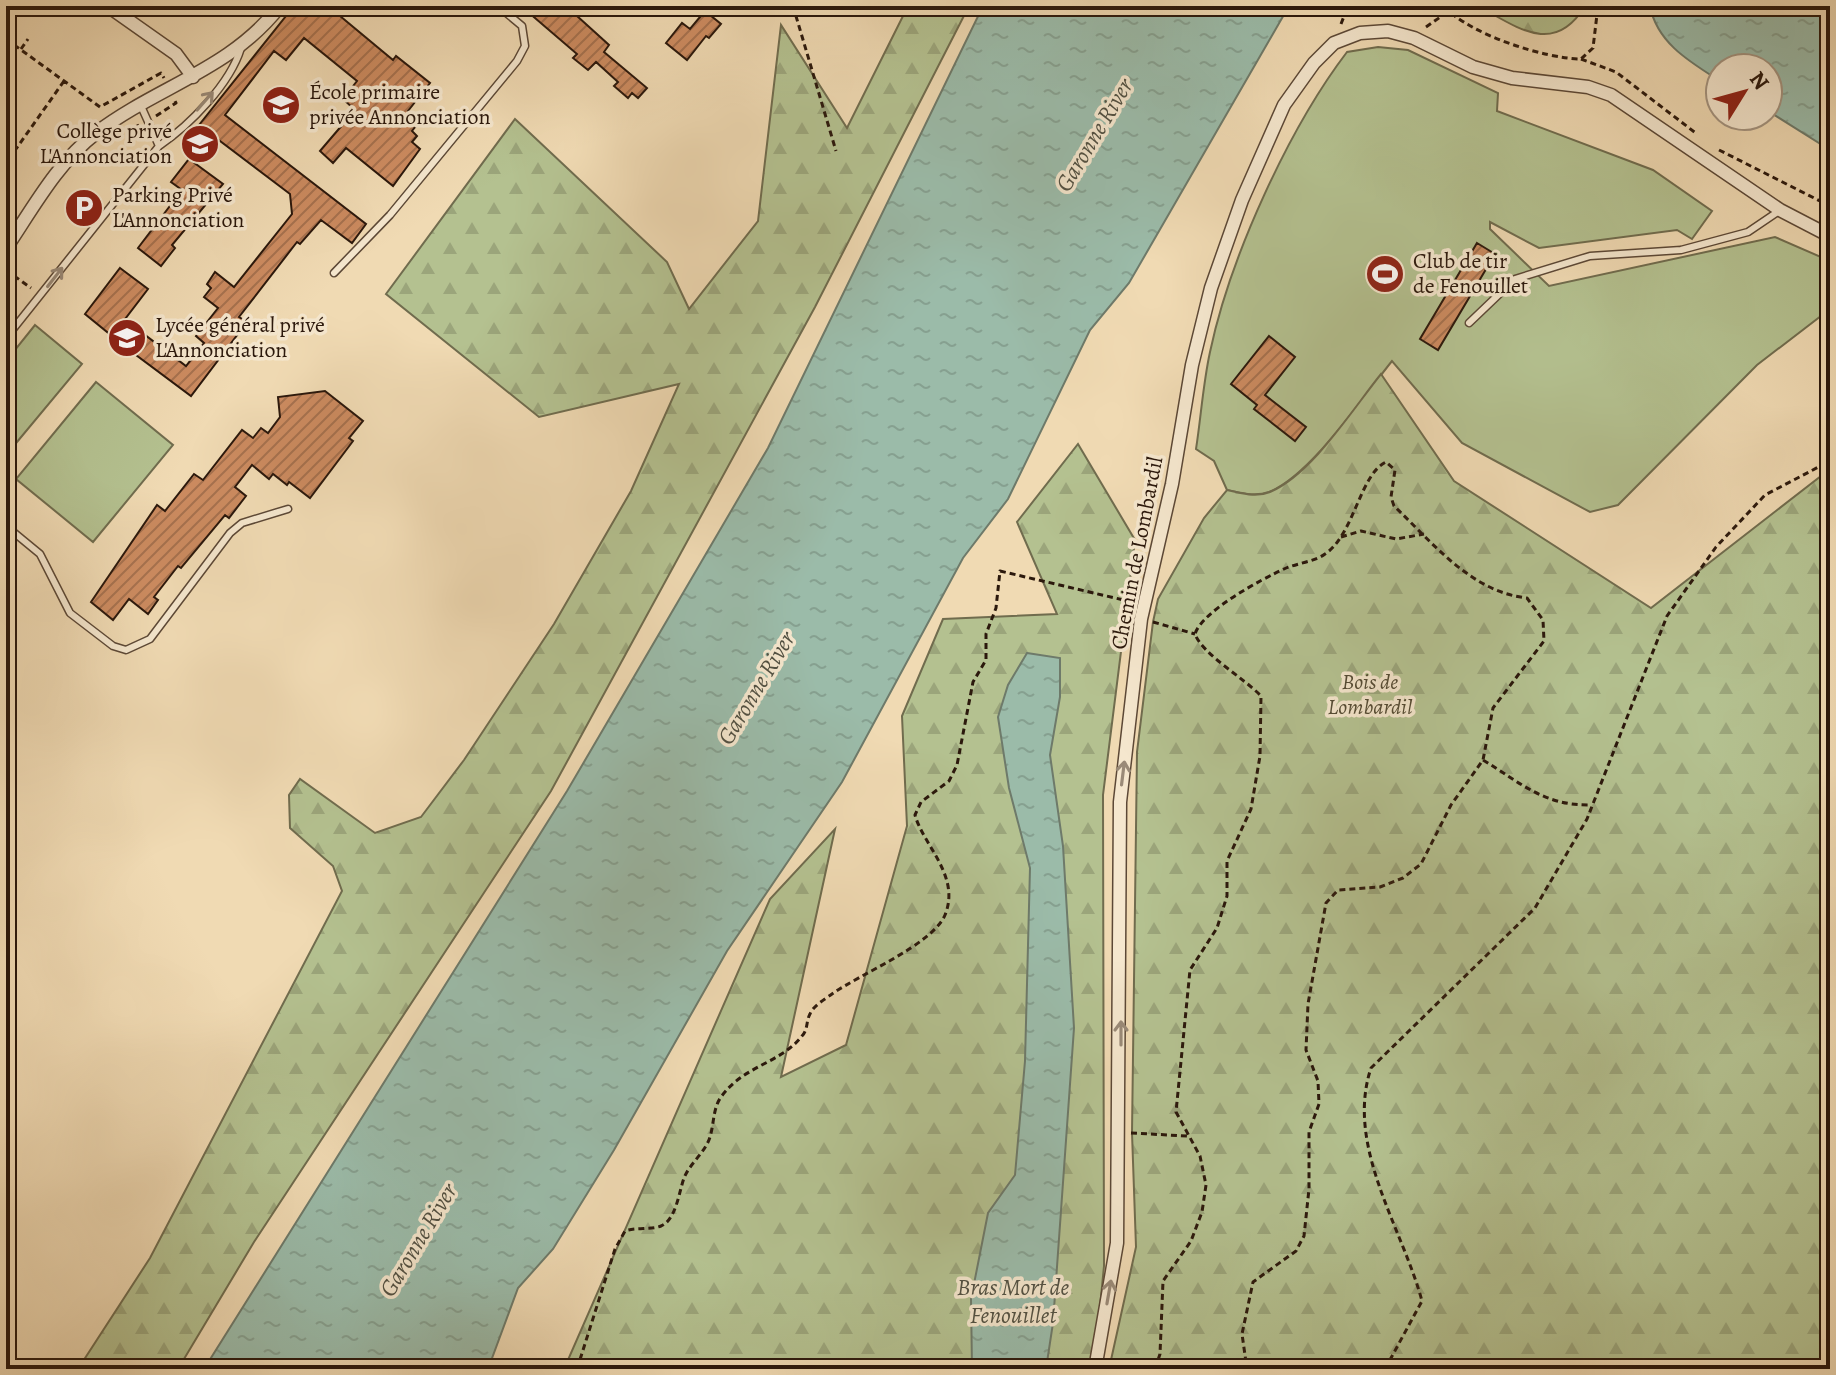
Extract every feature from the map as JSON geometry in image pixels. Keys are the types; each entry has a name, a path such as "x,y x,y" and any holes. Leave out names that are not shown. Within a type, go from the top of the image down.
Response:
{"street":[{"path":"108,6 176,54 193,77"},
{"path":"10,253 10,231 73,153 106,126 241,48 280,6"},
{"name":"Chemin de Lombardil","path":"1095,1369 1117,1243 1120,802 1141,619 1172,484 1192,365 1211,288 1242,200 1284,105 1314,63 1334,43 1374,32 1414,38 1473,67 1512,78 1588,87 1611,95 1780,210 1830,236"}],"lane":[{"path":"334,273 390,215 517,61 525,46 522,26 498,6"},
{"path":"6,338 159,146 174,136 218,87 237,62 241,48"},
{"path":"141,106 159,146"},
{"path":"1469,323 1515,279 1590,256 1681,250 1748,232 1780,210"},
{"path":"6,526 40,554 70,613 113,646 126,650 150,639 230,533 242,523 288,509"}],"path":[{"path":"1444,6 1479,29 1556,59 1581,59 1616,72 1698,136"},
{"path":"1581,59 1593,48 1598,6"},
{"path":"794,8 836,151"},
{"path":"1414,38 1433,19 1449,11"},
{"path":"6,39 100,107"},
{"path":"21,49 28,39"},
{"path":"6,141 16,149 65,80"},
{"path":"116,138 176,103"},
{"path":"1710,145 1830,206"},
{"path":"6,271 10,253"},
{"path":"1385,1369 1422,1301 1413,1269 1377,1185 1362,1094 1371,1068 1535,908 1587,819 1667,616 1716,547 1765,495 1830,461"},
{"path":"1195,634 1208,614 1285,568 1325,554 1341,537 1375,471 1386,462 1395,470 1391,497 1394,506 1475,581 1510,596 1527,598 1543,620 1544,641 1493,708 1483,760 1451,805 1421,864 1403,878 1380,887 1338,890 1326,903 1308,1004 1306,1050 1318,1081 1319,1104 1309,1132 1309,1189 1304,1236 1296,1251 1253,1282 1242,1334 1247,1369"},
{"path":"1341,537 1361,531 1396,539 1424,534"},
{"path":"577,1369 620,1240 625,1231 661,1226 671,1218 686,1173 710,1138 718,1101 728,1088 758,1064 783,1055 805,1034 810,1011 833,993 921,942 935,931 946,913 946,881 940,857 918,827 915,815 921,802 949,781 957,765 973,682 986,660 986,634 996,608 1000,571 1144,605"},
{"path":"1141,619 1195,634"},
{"path":"1155,1369 1160,1354 1163,1281 1191,1241 1202,1212 1206,1185 1200,1156 1176,1112 1190,970 1217,928 1227,896 1227,861 1251,809 1260,756 1261,696 1244,678 1198,643 1195,634"},
{"path":"1483,760 1536,794 1563,805 1591,805"},
{"path":"1120,1133 1187,1136"}],"green space":[{"path":"908,6 969,6 815,307 551,791 254,1242 178,1369 78,1369 150,1258 342,891 333,866 290,828 289,795 300,779 375,833 421,817 464,760 554,624 631,491 679,384 539,417 386,294 515,119 667,262 689,309 758,221 781,25 847,128"},
{"path":"1478,6 1585,6 1573,22 1548,34 1521,29"},
{"name":"Club de tir de Fenouillet","path":"1378,47 1408,50 1498,93 1497,111 1653,170 1712,211 1692,239 1677,230 1539,248 1490,222 1490,229 1549,286 1775,237 1830,261 1830,309 1757,365 1618,505 1590,512 1462,443 1392,361 1319,453 1285,483 1259,494 1227,490 1214,461 1196,449 1210,352 1232,276 1283,155 1325,83 1347,52"},
{"path":"35,325 82,364 12,448 6,443 6,361"},
{"name":"Bois de Lombardil","path":"1381,374 1454,481 1651,608 1830,469 1830,1369 1552,1369 1543,1364 1540,1369 1109,1369 1136,1247 1132,1133 1137,752 1158,599 1204,518 1227,490 1259,495 1286,483 1330,440"},
{"path":"96,382 173,445 93,542 16,479"},
{"path":"1078,444 1135,540 1103,795 1104,1266 1094,1369 564,1369 770,899 835,829 781,1077 846,1045 907,826 902,716 943,619 1057,614 1017,522"}],"water":[{"name":"Garonne River","path":"983,6 1289,6 1129,283 1090,330 1008,499 963,558 842,782 727,951 614,1150 553,1249 518,1288 488,1369 204,1369 567,791 768,448"},
{"path":"1650,6 1830,6 1830,150 1784,121 1784,52 1704,52 1704,70 1667,41"},
{"name":"Bras Mort de Fenouillet","path":"1027,653 1060,658 1060,697 1050,755 1063,846 1074,1028 1053,1323 1046,1369 972,1369 971,1299 988,1213 1015,1175 1025,1061 1030,868 1009,788 998,717 1008,685"}],"building":[{"path":"294,6 328,6 393,60 396,56 430,83 408,111 420,121 412,131 417,136 412,142 420,149 393,186 346,148 333,163 320,151 355,110 343,99 357,81 304,38 286,60 274,51 225,115 366,224 352,243 321,220 300,244 297,242 239,317 247,322 191,396 132,352 145,335 186,366 204,343 196,336 218,308 204,297 211,288 207,284 215,272 234,287 292,214 290,194 199,125"},
{"path":"521,6 566,6 609,45 604,52 647,88 638,98 632,93 628,98 614,86 618,82 596,62 588,70 573,58 577,54"},
{"path":"705,11 721,24 709,38 706,36 687,60 666,43 682,23 690,29"},
{"path":"189,159 223,184 172,245 175,248 161,266 138,248 182,190 171,182"},
{"path":"1477,243 1495,254 1438,350 1420,339"},
{"path":"120,268 148,289 112,336 85,314"},
{"path":"1269,336 1295,357 1265,395 1306,427 1295,441 1254,409 1257,405 1231,384"},
{"path":"325,391 363,421 349,438 353,441 310,498 273,474 269,479 252,465 235,487 246,496 229,518 225,515 181,568 178,566 154,597 158,600 148,614 129,599 113,620 91,602 157,505 165,511 194,474 203,480 242,430 253,438 261,428 268,433 280,417 278,397"}],"place":[{"name":"École primaire privée Annonciation","path":"281,105"},
{"name":"Collège privé L'Annonciation","path":"200,144"},
{"name":"Parking Privé L'Annonciation","path":"84,208"},
{"name":"Club de tir de Fenouillet","path":"1385,274"},
{"name":"Lycée général privé L'Annonciation","path":"127,338"}]}
